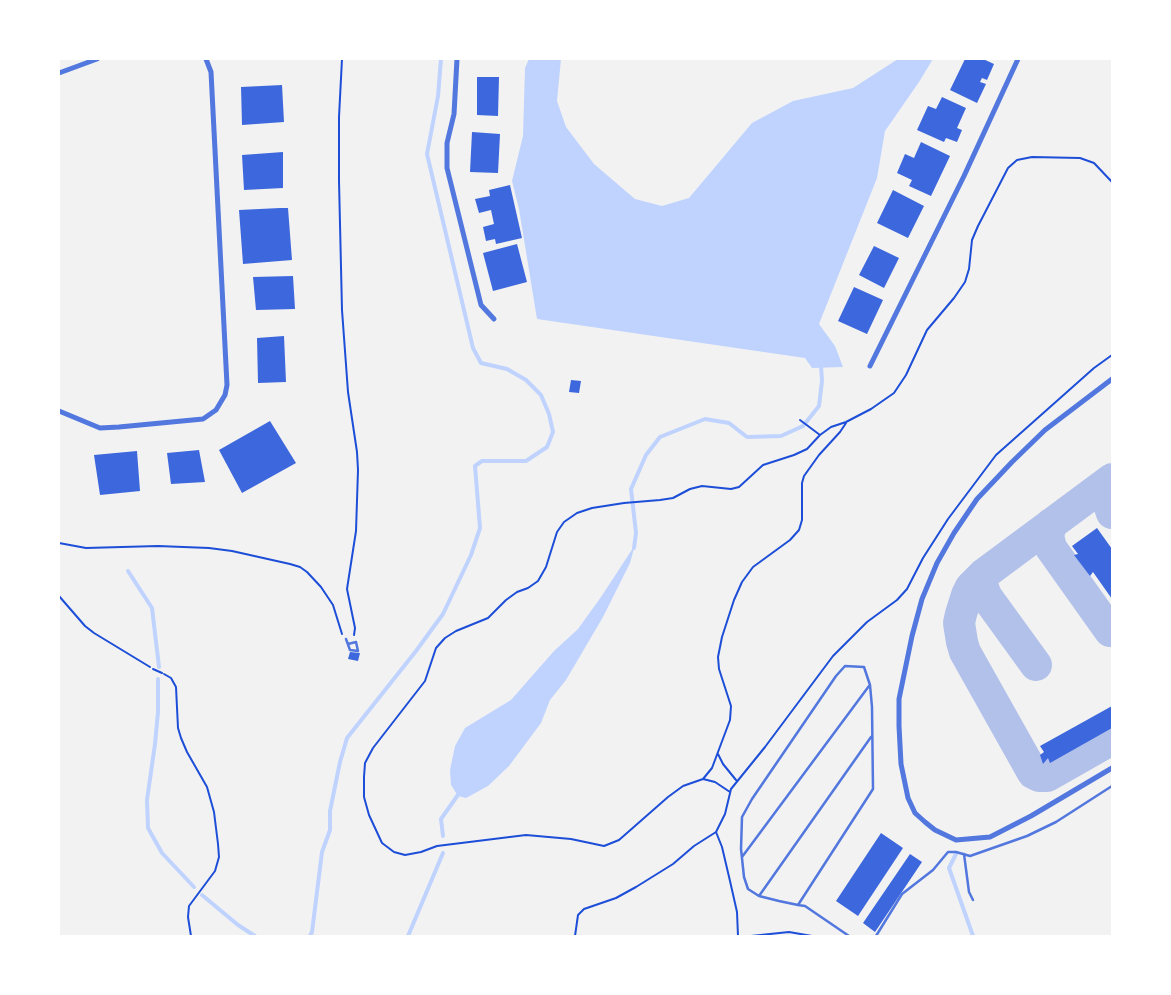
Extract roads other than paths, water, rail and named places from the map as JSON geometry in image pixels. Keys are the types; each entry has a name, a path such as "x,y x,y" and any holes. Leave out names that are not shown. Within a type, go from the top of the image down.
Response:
{"street":[{"path":"59,73 97,59"},
{"path":"59,411 100,428 119,427 203,418 216,410 226,395 228,385 211,72 206,59"},
{"path":"457,59 454,114 447,143 448,168 481,305 494,319"},
{"path":"870,366 943,219 1018,59"},
{"path":"1112,379 1045,430 1012,462 977,499 954,533 937,563 922,599 899,699 901,764 908,798 915,813 925,822 935,830 956,840 990,838 1112,768"}],"lane":[{"path":"346,639 350,650 358,651 356,642 348,644"},
{"path":"798,905 873,789 870,685 864,667 845,666 836,676 752,799 742,817 742,857 744,877 748,889 759,896 798,905 805,906 849,936"},
{"path":"742,857 870,685"},
{"path":"759,896 872,736"},
{"path":"876,936 902,894 933,870 948,852 970,856 1027,836 1063,817 1112,786"},
{"path":"964,854 969,892 973,900"}],"water":[{"path":"529,59 561,59 557,101 566,127 594,164 635,199 662,206 689,198 752,123 793,101 853,88 898,59 933,59 885,131 877,178 819,324 835,346 843,367 812,368 805,358 537,319 519,209 512,181 523,136 525,68"},
{"path":"635,545 630,563 603,617 566,680 550,700 541,723 509,766 488,786 466,798 458,796 451,785 450,770 455,746 465,728 511,700 554,651 578,629"}],"waterway":[{"path":"310,936 322,852 330,830 330,811 347,738 443,614 471,555 480,528 475,466 482,461 526,461 547,447 553,432 549,414 541,395 526,380 507,369 481,363 473,348 427,154 438,96 441,59"},
{"path":"634,548 636,533 631,489 646,455 660,437 705,419 729,423 747,437 781,436 803,426 819,406 822,381 821,365"},
{"path":"128,571 152,608 159,667"},
{"path":"158,679 158,712 147,800 148,828 162,853 194,887"},
{"path":"443,836 441,819 460,792"},
{"path":"408,936 443,853"},
{"path":"956,854 949,868 973,936"},
{"path":"202,895 238,925 255,936"}]}
